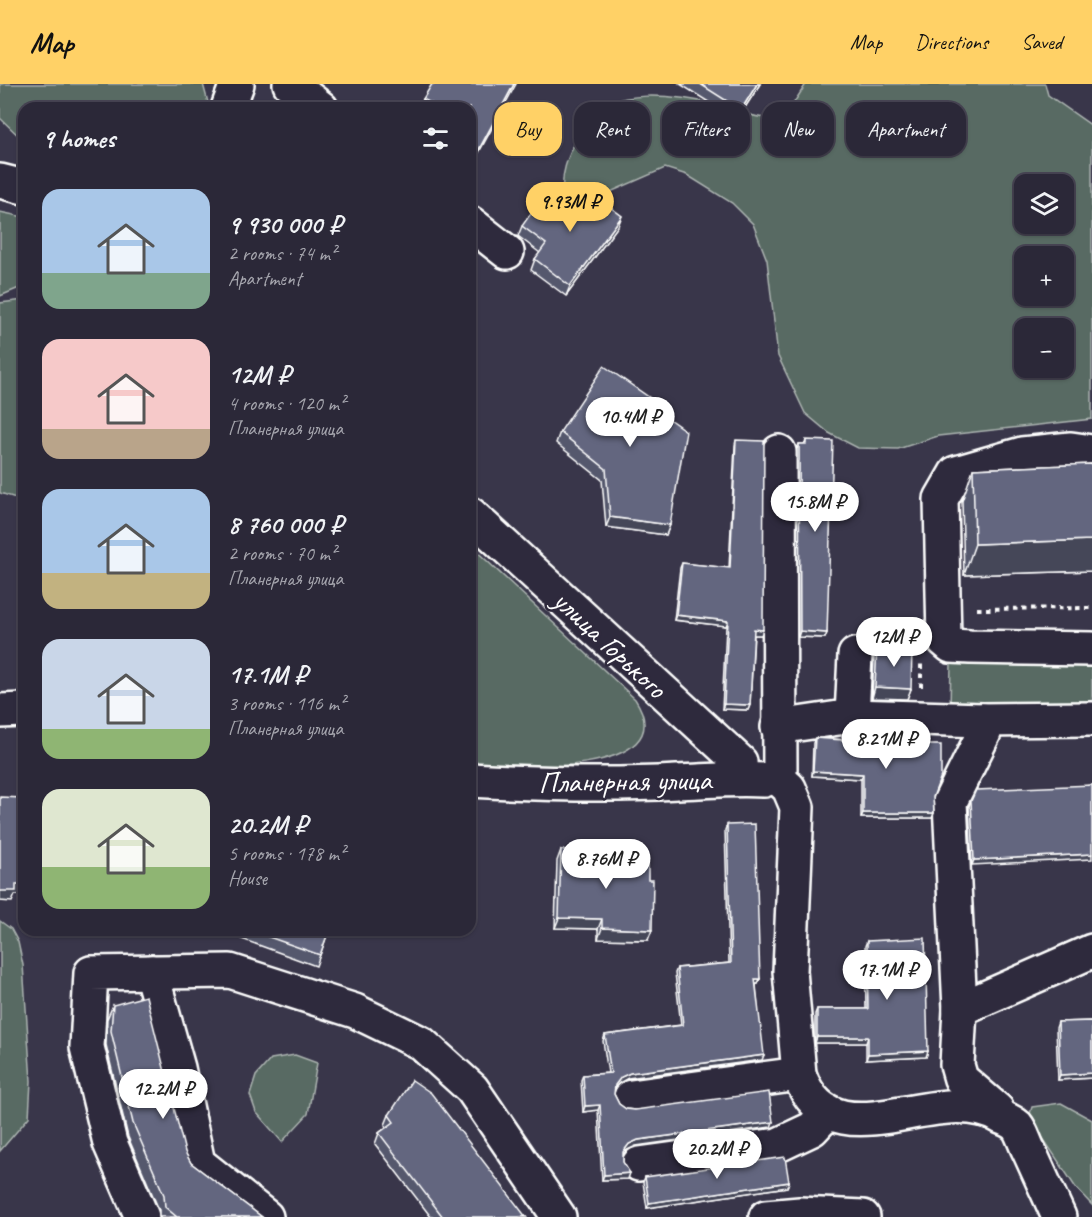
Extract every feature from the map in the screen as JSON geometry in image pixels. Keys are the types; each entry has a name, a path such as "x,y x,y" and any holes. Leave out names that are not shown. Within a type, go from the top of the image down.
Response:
{"street":[{"path":"230,102 237,84"},
{"path":"290,84 313,102"},
{"path":"0,181 18,186"},
{"path":"476,228 507,252"},
{"path":"1092,452 1071,449 1022,454 956,473 941,499 944,640 951,646 1092,649"},
{"path":"779,452 778,727 780,780 789,788 797,807 790,971 799,1074 811,1100 827,1113 843,1119 895,1116 949,1105 967,1105 990,1110 1017,1126"},
{"name":"улица Горького","path":"476,520 740,762 741,778"},
{"path":"852,716 855,655"},
{"path":"778,727 852,716 983,720 1092,719"},
{"path":"983,720 984,733 950,802 960,1009 957,1065 961,1079 1017,1126 1059,1217"},
{"name":"Планерная улица","path":"476,780 572,783 676,782 741,778 780,780"},
{"path":"960,1009 1092,951"},
{"path":"142,1217 110,1143 87,1047 91,973 230,971 355,1011 421,1043 472,1089 560,1217"},
{"path":"151,972 178,1068 198,1163 266,1217"},
{"path":"631,1098 799,1074"},
{"path":"639,1164 778,1145 812,1129 827,1113"},
{"path":"766,1217 800,1214 863,1217"}],"path":[{"path":"943,610 1092,608"}],"green space":[{"path":"0,84 203,84 208,102 18,102 18,135 0,118"},
{"path":"806,84 1045,84 1048,95 1092,126 1092,419 938,436 898,449 858,448 829,433 805,413 778,356 767,260 753,224 732,203 687,175 665,168 608,193 572,200 564,195 563,180 574,144 574,156 650,156 650,102 611,102 647,96 702,102 662,102 662,156 750,156 750,115 762,117 762,156 834,156 834,102 794,102"},
{"path":"0,212 18,216 18,288 0,296"},
{"path":"18,301 18,499 0,493 0,303"},
{"path":"476,551 635,699 644,724 636,743 615,755 586,763 519,767 476,764"},
{"path":"1092,662 1092,709 950,710 951,663"},
{"path":"0,921 11,929 18,942 23,965 31,1081 29,1117 0,1151"},
{"path":"295,1055 317,1063 308,1114 282,1142 256,1112 250,1095 256,1076 271,1059"},
{"path":"1061,1103 1092,1120 1092,1205 1076,1188 1029,1117 1032,1107"}],"building":[{"path":"432,84 514,84 504,102 494,102 494,121 476,155 476,102 429,102 423,99"},
{"path":"700,84 757,84 746,102 728,102"},
{"path":"586,189 622,216 570,286 535,259 546,244 522,226 546,192 571,211"},
{"path":"604,366 663,407 659,412 686,431 670,525 610,517 606,469 560,432"},
{"path":"736,440 764,441 763,630 754,629 750,705 724,704 728,621 676,615 682,563 730,568"},
{"path":"806,440 833,441 827,633 800,631 799,444 806,444"},
{"path":"1092,464 1092,540 975,544 973,469"},
{"path":"877,647 912,648 911,689 875,687"},
{"path":"872,730 908,731 908,745 941,745 941,776 933,797 934,813 863,813 863,774 813,771 815,738 871,742"},
{"path":"1092,785 1092,854 974,860 971,801 976,790"},
{"path":"0,797 18,798 18,884 16,884 16,891 0,891"},
{"path":"755,824 760,979 755,979 764,1055 630,1073 621,1077 615,1085 614,1094 619,1104 626,1109 635,1110 769,1092 773,1122 638,1140 629,1144 623,1152 623,1162 630,1173 604,1175 600,1105 585,1106 583,1075 611,1073 605,1035 683,1025 677,968 731,963 727,825"},
{"path":"561,850 620,852 620,863 648,863 648,880 653,880 652,930 602,928 602,919 559,918"},
{"path":"266,936 327,936 320,955"},
{"path":"925,938 928,1051 868,1054 868,1037 817,1037 817,1009 868,1009 867,941"},
{"path":"146,996 185,1152 191,1163 262,1217 177,1217 165,1207 164,1195 133,1123 111,1031 113,1005"},
{"path":"1092,1021 1092,1073 1060,1075 1058,1022"},
{"path":"412,1080 431,1093 526,1217 443,1217 379,1133 394,1122 389,1115"},
{"path":"785,1157 789,1182 649,1203 645,1177"}]}
